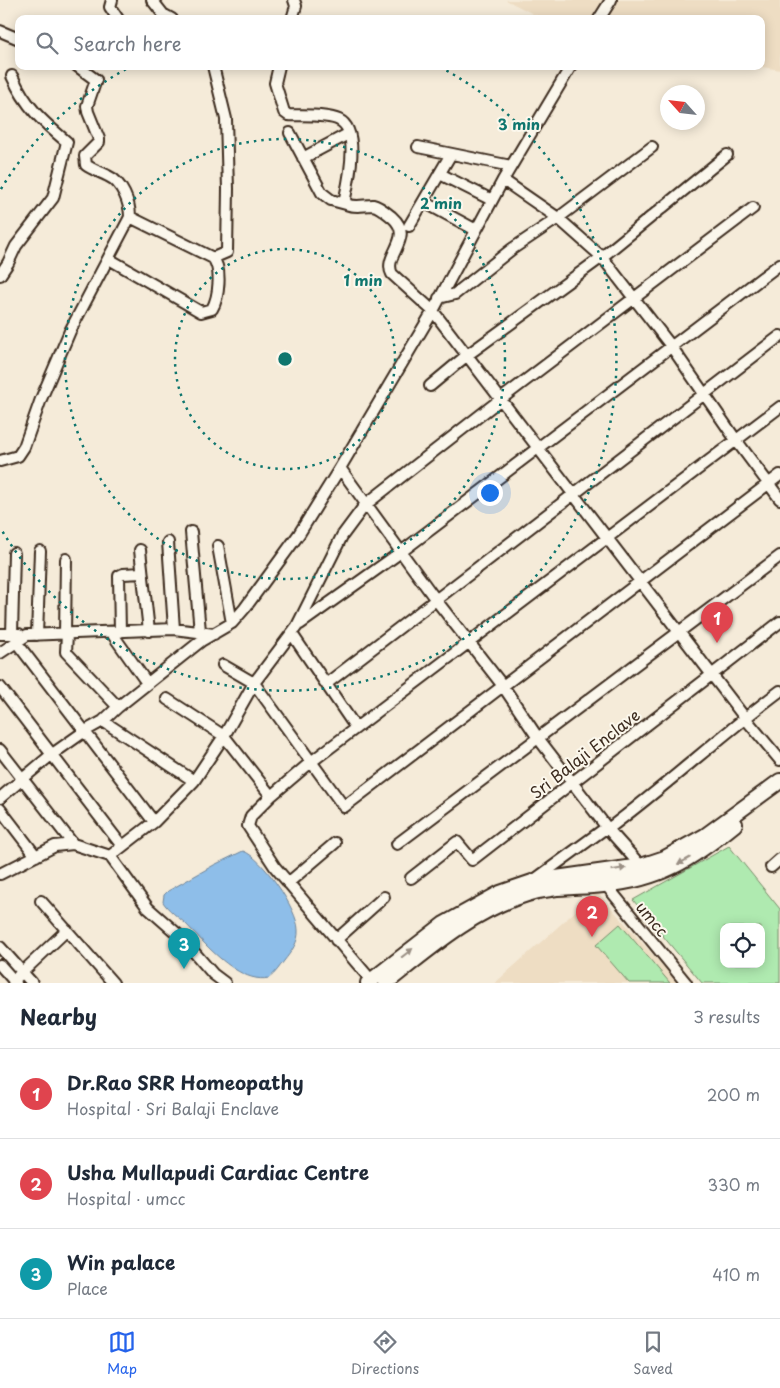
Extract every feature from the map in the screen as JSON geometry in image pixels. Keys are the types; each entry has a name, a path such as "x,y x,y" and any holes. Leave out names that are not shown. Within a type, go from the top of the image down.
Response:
{"main road":[{"path":"386,983 447,936 502,902 529,893 601,879 665,858 697,840 780,781"},
{"path":"370,982 444,924 500,893 530,883 658,874 682,862 713,842 780,791"}],"street":[{"path":"112,0 110,8 115,15"},
{"path":"152,0 165,15"},
{"path":"293,15 296,6 294,0"},
{"path":"602,15 611,0"},
{"path":"0,31 15,37"},
{"path":"0,461 18,456 24,447 41,399 70,331 130,218 130,208 126,198 114,180 86,165 86,156 100,139 87,106 96,80 82,70"},
{"path":"213,258 227,252 228,189 226,119 214,70"},
{"path":"278,70 275,83 284,112 288,115 332,118 340,120 345,125 352,160 345,198 346,204"},
{"path":"0,798 51,756 103,722 118,707 201,642 232,623 246,608 299,534 340,468 433,311 502,180 569,70"},
{"path":"0,275 16,246 53,198 67,142 40,120 20,94 12,76"},
{"path":"290,133 322,193 331,200 350,206 378,207 394,218 400,227 402,237 390,269 392,274 433,311 744,718 780,760"},
{"path":"303,158 348,134"},
{"path":"418,147 511,166"},
{"path":"439,298 455,294 512,249 558,218 652,147"},
{"path":"410,226 451,154"},
{"path":"430,386 466,356 602,257 727,155"},
{"path":"440,174 492,200"},
{"path":"502,180 558,218 602,257 671,346 736,440 780,499"},
{"path":"424,202 476,230"},
{"path":"110,856 154,822 194,781 224,736 254,683 295,630 342,536 365,505 752,208"},
{"path":"108,259 202,312 212,309 215,304 219,271 217,263 213,258 130,218"},
{"path":"295,630 401,552 780,264"},
{"path":"326,684 780,336"},
{"path":"370,982 275,867 248,826 251,816 311,762 780,407"},
{"path":"340,468 365,505 436,600 503,686 538,738 608,828 641,866"},
{"path":"223,665 254,683 344,807 780,475"},
{"path":"190,532 200,631"},
{"path":"168,542 174,629"},
{"path":"218,546 232,623"},
{"path":"140,550 149,631"},
{"path":"32,635 40,551"},
{"path":"14,553 14,638 154,822"},
{"path":"397,844 780,556"},
{"path":"66,559 66,652 118,707"},
{"path":"142,573 119,576 115,632 148,684"},
{"name":"Sri Balaji Enclave","path":"410,878 457,842 472,860 780,622"},
{"path":"0,634 14,638 32,635 174,629 214,634"},
{"path":"295,630 326,684 356,728"},
{"path":"0,653 14,638"},
{"path":"0,687 51,756 122,846"},
{"path":"530,883 558,861 639,806 744,718 780,691"},
{"path":"167,698 224,736 272,796"},
{"path":"103,722 194,781"},
{"path":"0,750 73,844"},
{"path":"0,809 36,856"},
{"path":"288,883 335,843"},
{"path":"0,874 55,846 73,844 110,856 148,908 181,937 213,974 224,983"},
{"path":"771,867 780,859"},
{"name":"umcc","path":"601,879 686,983"},
{"path":"336,940 384,897"},
{"path":"41,901 113,983"},
{"path":"0,965 14,982 67,930"},
{"path":"0,947 32,983"}],"shaded area":[{"path":"506,0 780,0 780,70 765,68 765,15 535,15"},
{"path":"597,892 678,983 495,983"}],"green space":[{"path":"729,846 780,909 780,983 702,983 633,900"},
{"path":"620,924 670,983 629,983 596,945"}],"water":[{"path":"243,851 260,863 278,885 292,910 298,930 294,947 269,978 260,979 243,974 226,963 170,911 163,902 164,895 168,891"}],"place":[{"name":"Dr.Rao SRR Homeopathy","path":"717,643"},
{"name":"Usha Mullapudi Cardiac Centre","path":"592,937"},
{"name":"Win palace","path":"184,969"}]}
